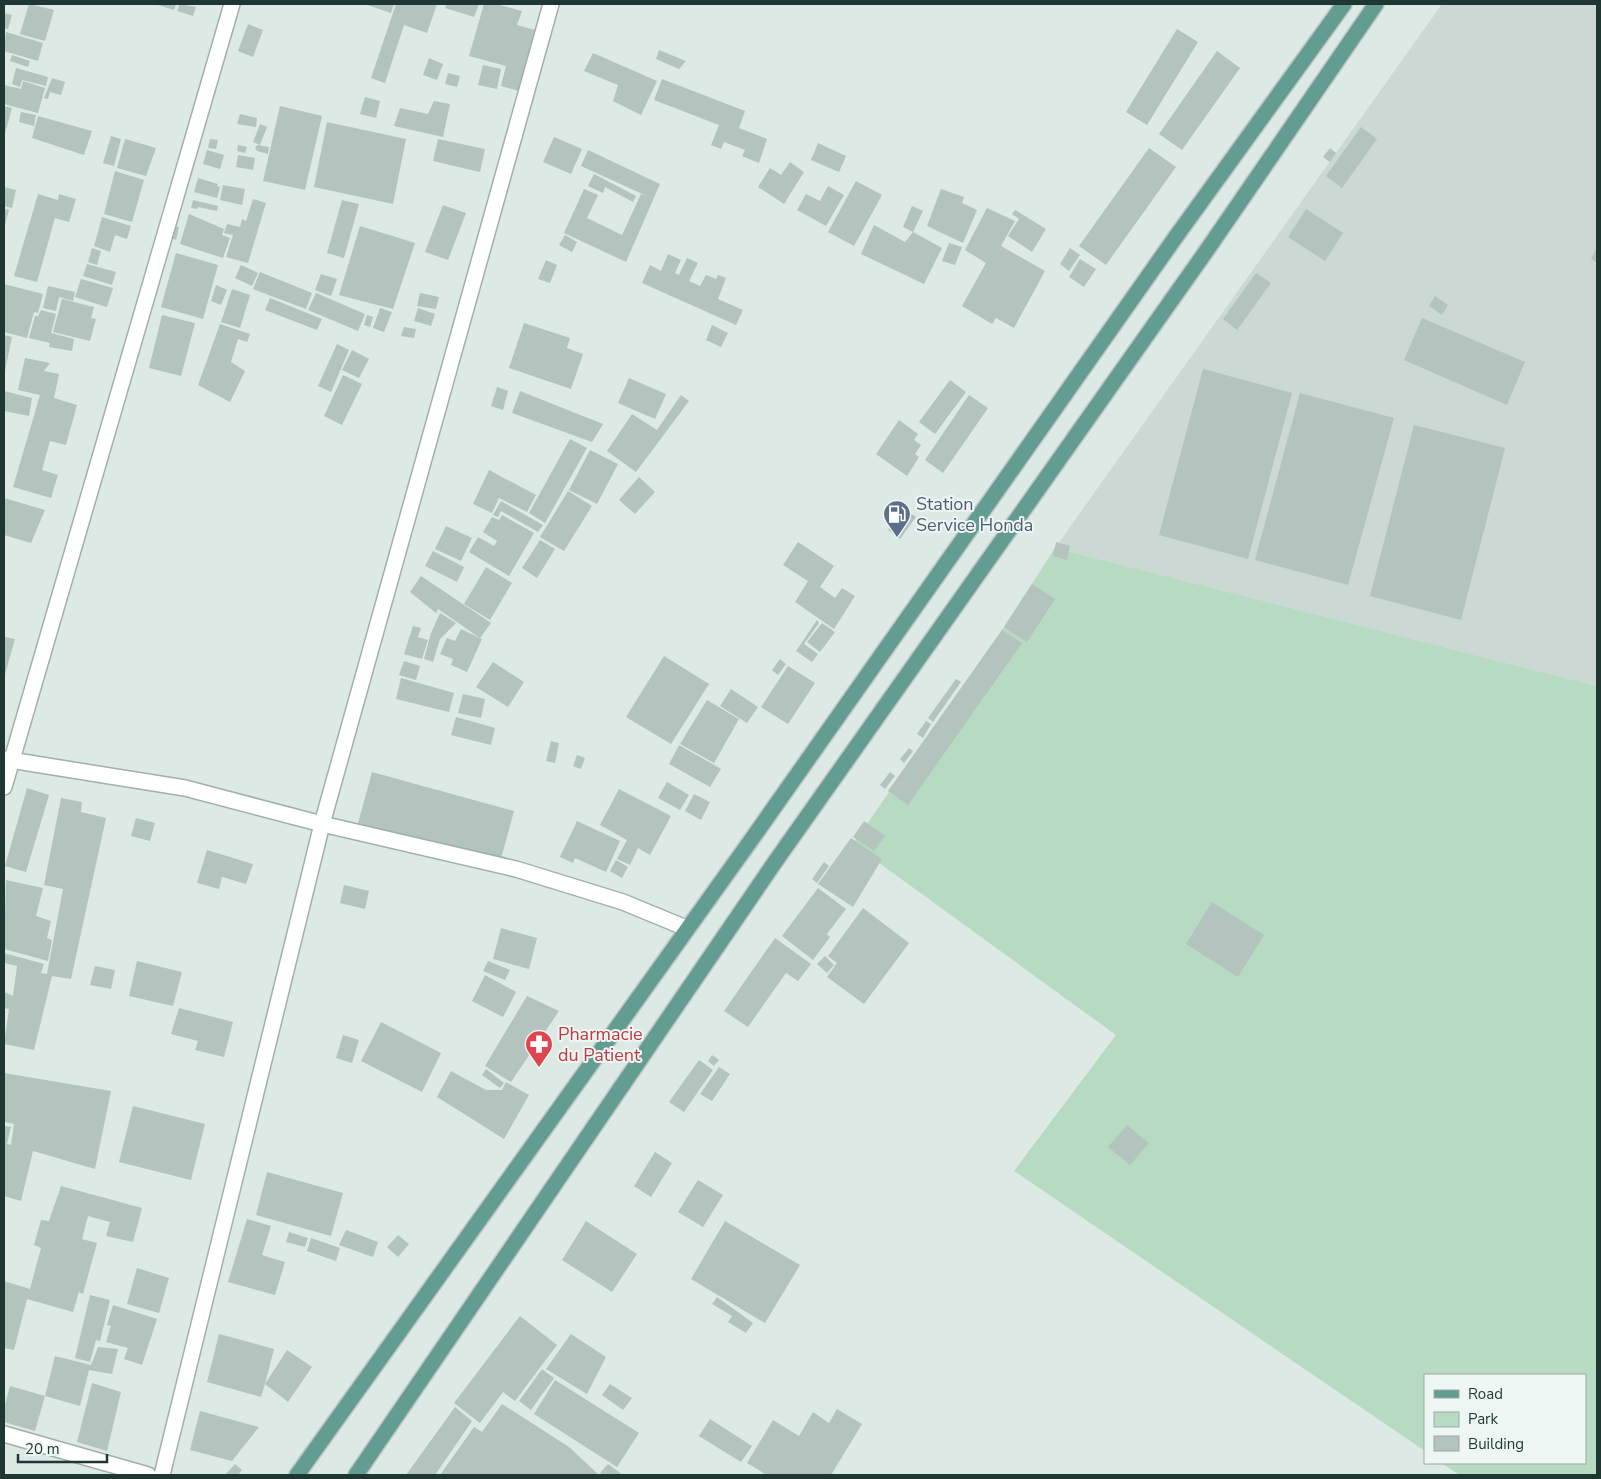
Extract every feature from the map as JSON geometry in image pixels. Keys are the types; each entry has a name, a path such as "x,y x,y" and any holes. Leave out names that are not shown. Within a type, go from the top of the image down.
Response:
{"main road":[{"path":"297,1475 686,928 754,836 1176,238 1344,4"},
{"path":"356,1475 776,862 1207,250 1376,4"}],"street":[{"path":"4,787 7,759 232,4"},
{"path":"162,1475 322,824 551,4"},
{"path":"7,759 185,788 322,824 516,869 623,902 686,928"},
{"path":"4,1434 148,1475"}],"shaded area":[{"path":"1442,4 1597,4 1597,686 1055,548"}],"green space":[{"path":"1055,548 1597,686 1597,1475 1460,1475 1443,1464 1586,1464 1586,1374 1424,1374 1424,1450 1014,1171 1116,1035 853,844 1004,627"}],"building":[{"path":"29,4 54,10 45,41 20,34"},
{"path":"155,4 176,4 174,10"},
{"path":"180,4 196,7 193,16 177,11"},
{"path":"364,4 394,4 391,13"},
{"path":"396,4 437,4 427,33 404,25 385,83 371,78"},
{"path":"447,4 479,4 474,17 445,8"},
{"path":"484,4 496,4 522,11 517,25 535,30 519,91 501,86 506,66 469,56"},
{"path":"4,13 12,15 8,29 4,28"},
{"path":"248,24 263,30 253,57 238,51"},
{"path":"1177,29 1198,42 1147,125 1126,112"},
{"path":"6,32 43,43 38,61 4,51"},
{"path":"659,50 686,61 679,69 656,59"},
{"path":"1217,51 1240,68 1182,150 1159,134"},
{"path":"593,53 657,81 641,115 613,101 618,85 584,71"},
{"path":"12,55 30,61 28,67 10,61"},
{"path":"429,58 443,64 437,80 423,75"},
{"path":"483,65 501,69 497,89 478,85"},
{"path":"16,68 48,77 46,86 22,80 20,87 12,84"},
{"path":"448,73 460,76 457,87 445,84"},
{"path":"52,78 65,82 61,95 50,92 48,99 44,98"},
{"path":"662,79 745,111 739,128 767,139 759,163 742,156 745,150 724,142 721,149 711,145 719,125 654,100"},
{"path":"23,81 45,88 38,113 4,104 4,85 21,89"},
{"path":"365,97 380,101 376,118 360,114"},
{"path":"434,101 450,104 443,137 394,126 400,108 428,114"},
{"path":"4,106 12,108 4,137"},
{"path":"280,106 322,116 305,190 263,181"},
{"path":"21,112 36,115 34,126 19,122"},
{"path":"240,114 257,118 256,127 237,124"},
{"path":"38,116 92,131 84,155 32,138"},
{"path":"327,122 406,139 393,204 314,187"},
{"path":"260,124 267,127 260,145 253,142"},
{"path":"1361,127 1377,139 1342,188 1326,176"},
{"path":"111,136 121,139 114,166 103,163"},
{"path":"554,137 582,149 571,174 543,162"},
{"path":"125,139 156,148 146,176 117,168"},
{"path":"210,139 218,140 216,149 208,148"},
{"path":"438,139 485,149 480,172 433,161"},
{"path":"818,143 846,156 839,172 811,160"},
{"path":"238,145 247,147 245,153 237,151"},
{"path":"258,145 269,147 268,154 257,151 255,147"},
{"path":"1149,148 1176,167 1106,265 1079,246"},
{"path":"1330,148 1336,153 1330,162 1323,157"},
{"path":"207,150 224,155 220,169 203,164"},
{"path":"588,150 660,184 626,262 564,233 584,189 598,195 587,218 622,235 641,194 649,197 581,166"},
{"path":"238,155 255,158 253,170 236,167"},
{"path":"790,162 804,172 784,204 758,187 770,168 781,175"},
{"path":"115,171 144,180 132,222 104,214"},
{"path":"594,174 636,196 633,202 605,187 603,193 588,186"},
{"path":"198,178 218,184 217,186 220,187 217,198 194,192"},
{"path":"856,181 882,195 854,246 828,232"},
{"path":"223,185 245,189 242,205 220,200"},
{"path":"828,186 844,195 826,226 797,210 806,194 820,201"},
{"path":"4,187 16,190 12,208 4,206"},
{"path":"941,189 964,197 962,203 977,210 963,243 927,226"},
{"path":"38,194 58,200 59,194 76,199 69,222 55,218 37,282 14,276"},
{"path":"253,199 266,203 248,263 226,257 233,235 224,233 227,224 240,227 242,219 246,221"},
{"path":"193,200 218,206 217,211 198,207 197,209 191,208"},
{"path":"342,200 359,204 344,258 327,253"},
{"path":"443,205 466,213 448,260 425,252"},
{"path":"912,206 923,211 913,232 903,227"},
{"path":"987,208 1015,221 1001,246 1045,271 1014,328 996,318 992,324 962,306 986,263 965,250"},
{"path":"4,209 9,210 4,228"},
{"path":"1306,209 1343,233 1325,261 1288,237"},
{"path":"1015,210 1046,229 1032,252 1008,236 1019,219 1012,214"},
{"path":"189,214 224,229 222,235 230,238 223,258 180,244"},
{"path":"102,217 131,226 127,239 115,235 110,252 94,246"},
{"path":"874,225 905,242 913,232 942,248 924,284 861,254"},
{"path":"174,226 179,227 176,240 171,238"},
{"path":"360,226 415,243 393,309 339,295"},
{"path":"565,235 577,242 572,252 559,245"},
{"path":"949,243 962,247 955,265 942,261"},
{"path":"1597,247 1597,263 1591,259"},
{"path":"92,248 101,251 97,265 88,262"},
{"path":"1070,248 1080,255 1069,271 1060,264"},
{"path":"176,253 218,265 203,319 161,307"},
{"path":"668,254 681,260 675,273 679,275 687,258 698,263 689,281 700,286 706,275 716,279 718,275 726,278 718,299 743,310 736,325 642,283 650,265 661,271"},
{"path":"1080,259 1096,269 1084,287 1069,277"},
{"path":"546,260 557,265 550,283 538,279"},
{"path":"87,264 116,272 112,285 83,276"},
{"path":"241,265 258,273 252,286 235,278"},
{"path":"260,272 312,293 306,309 253,289"},
{"path":"1256,273 1271,283 1237,330 1223,319"},
{"path":"321,274 337,279 331,296 315,290"},
{"path":"81,279 113,288 107,307 75,297"},
{"path":"4,284 43,294 38,313 34,312 27,338 4,332"},
{"path":"216,285 227,290 221,305 211,301"},
{"path":"48,286 75,292 73,301 59,297 56,311 43,308"},
{"path":"232,289 250,295 240,328 221,322"},
{"path":"316,293 365,314 358,331 308,310"},
{"path":"420,293 439,297 436,309 417,306"},
{"path":"1435,296 1448,305 1442,315 1429,306"},
{"path":"270,298 322,319 317,330 265,310"},
{"path":"62,299 94,307 91,318 96,319 90,341 53,332"},
{"path":"380,308 392,312 384,332 373,328"},
{"path":"418,308 435,314 431,326 414,321"},
{"path":"41,310 56,314 51,333 74,339 72,351 49,347 50,343 29,338 35,316 38,316"},
{"path":"162,315 195,323 181,376 149,368"},
{"path":"367,315 373,317 370,327 364,325"},
{"path":"1422,318 1525,362 1507,405 1404,360"},
{"path":"524,323 570,338 567,348 583,354 571,389 509,368"},
{"path":"220,324 250,334 247,342 238,339 231,362 245,371 230,402 198,385"},
{"path":"712,325 728,333 721,347 706,340"},
{"path":"404,327 416,329 414,338 401,336"},
{"path":"4,335 12,337 5,371 4,370"},
{"path":"337,344 349,350 331,392 318,386"},
{"path":"352,350 369,359 359,378 342,370"},
{"path":"25,358 50,363 44,371 59,374 54,398 77,405 66,445 50,441 42,470 58,475 51,498 13,487 40,395 18,390"},
{"path":"1203,369 1292,393 1248,559 1159,535"},
{"path":"343,375 362,384 342,425 324,416"},
{"path":"629,378 666,394 655,419 618,403"},
{"path":"950,380 966,392 935,434 919,422"},
{"path":"497,387 508,391 503,410 491,406"},
{"path":"4,391 32,398 29,416 4,411"},
{"path":"520,391 603,424 592,442 512,413"},
{"path":"1300,393 1394,418 1348,585 1255,560"},
{"path":"681,395 689,401 636,472 607,451 632,414 657,430"},
{"path":"969,395 988,408 943,473 925,460"},
{"path":"899,420 918,434 914,440 921,445 915,454 919,457 907,476 876,454"},
{"path":"1414,425 1505,448 1461,620 1370,596"},
{"path":"570,439 587,448 545,523 529,513"},
{"path":"590,450 618,464 597,504 569,490"},
{"path":"489,470 536,495 527,512 499,498 492,513 473,504"},
{"path":"639,477 655,492 635,514 619,500"},
{"path":"568,491 592,506 564,551 540,537"},
{"path":"4,498 45,510 31,543 4,535"},
{"path":"501,501 543,525 538,532 501,511 498,517 493,515"},
{"path":"903,508 916,517 900,539 888,530"},
{"path":"502,515 534,533 509,576 469,552 478,537 494,546 497,541 483,532 492,517 499,520"},
{"path":"446,526 472,538 461,561 435,549"},
{"path":"540,540 555,549 537,578 522,568"},
{"path":"798,542 834,566 820,587 835,598 842,588 855,596 834,629 795,602 808,581 783,565"},
{"path":"1056,542 1070,546 1067,560 1053,556"},
{"path":"433,551 464,567 457,582 425,566"},
{"path":"486,567 512,583 490,620 464,604"},
{"path":"421,576 491,623 480,638 438,609 436,613 410,592"},
{"path":"1032,584 1055,599 1027,642 1004,627"},
{"path":"440,613 456,623 440,639 433,662 424,659 431,633"},
{"path":"817,620 819,623 804,644 818,654 812,662 796,651"},
{"path":"822,623 835,632 820,652 807,642"},
{"path":"413,626 421,628 418,637 428,640 422,659 404,654"},
{"path":"461,629 482,639 467,672 451,665 453,659 440,654 447,638 455,641"},
{"path":"1002,630 1022,643 908,805 888,791"},
{"path":"4,637 15,639 4,678"},
{"path":"664,656 709,684 671,744 626,717"},
{"path":"780,659 786,664 778,675 772,670"},
{"path":"404,661 420,666 416,680 399,675"},
{"path":"493,662 524,682 508,707 476,687"},
{"path":"788,666 815,683 788,724 761,707"},
{"path":"401,678 454,693 449,712 396,699"},
{"path":"956,679 961,682 933,722 928,718"},
{"path":"731,689 758,707 747,723 720,706"},
{"path":"463,694 485,699 481,718 458,713"},
{"path":"707,700 739,719 714,763 680,744"},
{"path":"456,717 495,728 491,745 451,735"},
{"path":"926,721 931,724 923,738 917,734"},
{"path":"551,741 559,743 555,763 546,761"},
{"path":"679,745 721,769 710,787 669,764"},
{"path":"909,748 913,751 904,763 900,759"},
{"path":"577,755 585,758 581,769 573,766"},
{"path":"372,772 514,811 499,866 357,827"},
{"path":"890,772 895,776 885,789 880,785"},
{"path":"667,782 689,795 680,810 658,798"},
{"path":"27,788 49,795 26,872 5,866"},
{"path":"619,789 671,816 650,855 638,848 630,865 617,859 627,840 600,825"},
{"path":"694,794 710,802 701,820 685,811"},
{"path":"61,798 82,802 81,812 106,818 71,979 52,976 34,1050 4,1044 9,1009 4,1008 4,992 13,996 17,966 4,963 4,953 44,964 41,973 47,974 63,889 44,885"},
{"path":"136,818 155,823 150,841 131,836"},
{"path":"577,821 620,841 606,872 575,858 573,863 560,857"},
{"path":"864,821 885,836 874,851 853,837"},
{"path":"851,838 882,859 853,907 818,884"},
{"path":"207,850 253,864 246,884 222,877 219,889 197,883"},
{"path":"616,860 628,867 622,878 610,871"},
{"path":"824,862 829,866 817,883 812,879"},
{"path":"6,880 43,888 36,916 51,921 47,938 52,940 48,961 4,949"},
{"path":"344,885 369,891 365,909 340,903"},
{"path":"818,888 846,909 827,934 830,937 813,960 782,936"},
{"path":"1212,902 1264,935 1238,977 1186,944"},
{"path":"863,908 909,943 864,1004 827,977 837,963 828,956"},
{"path":"501,928 537,938 529,969 493,959"},
{"path":"775,938 811,964 798,981 786,973 748,1027 724,1011"},
{"path":"825,956 834,965 827,973 817,964"},
{"path":"137,961 182,972 173,1006 129,996"},
{"path":"488,961 510,970 505,980 483,971"},
{"path":"95,966 115,970 111,989 90,985"},
{"path":"485,975 516,992 503,1017 472,1001"},
{"path":"527,996 559,1011 511,1082 485,1066"},
{"path":"179,1008 233,1022 224,1057 195,1050 198,1041 171,1034"},
{"path":"381,1022 441,1053 422,1092 361,1061"},
{"path":"343,1035 359,1040 352,1063 336,1058"},
{"path":"712,1055 719,1060 714,1066 708,1061"},
{"path":"699,1060 713,1070 684,1112 669,1102"},
{"path":"719,1067 730,1074 712,1101 700,1094"},
{"path":"486,1069 504,1083 500,1088 482,1075"},
{"path":"451,1071 486,1090 502,1090 506,1082 529,1095 504,1139 437,1097"},
{"path":"4,1073 111,1091 95,1169 33,1151 21,1201 4,1196 4,1143 11,1145 14,1124 4,1122"},
{"path":"133,1106 205,1124 191,1180 119,1162"},
{"path":"1127,1125 1149,1143 1130,1165 1108,1147"},
{"path":"4,1126 11,1127 7,1144 4,1143"},
{"path":"655,1152 672,1163 651,1197 634,1186"},
{"path":"267,1172 343,1193 331,1236 256,1215"},
{"path":"698,1180 723,1195 703,1227 678,1212"},
{"path":"61,1186 142,1208 133,1242 106,1236 110,1222 88,1216 82,1239 97,1243 83,1294 79,1292 73,1312 27,1299 14,1350 4,1348 4,1281 30,1289 41,1248 34,1245 41,1220 49,1221"},
{"path":"247,1219 271,1226 262,1255 285,1262 275,1295 228,1282"},
{"path":"586,1221 637,1254 612,1292 562,1260"},
{"path":"725,1221 800,1265 765,1323 691,1279"},
{"path":"346,1230 378,1242 373,1257 339,1245"},
{"path":"289,1232 308,1238 305,1247 286,1242"},
{"path":"398,1235 409,1244 398,1257 387,1247"},
{"path":"311,1238 340,1248 336,1261 307,1251"},
{"path":"137,1268 169,1278 159,1313 127,1304"},
{"path":"90,1295 110,1300 100,1341 96,1340 90,1362 75,1358"},
{"path":"717,1297 753,1323 746,1333 728,1322 732,1316 712,1304"},
{"path":"113,1305 157,1319 142,1365 124,1359 128,1348 106,1342 111,1326 107,1325"},
{"path":"520,1316 557,1345 515,1401 503,1392 480,1423 454,1403"},
{"path":"219,1334 274,1349 261,1397 207,1382"},
{"path":"571,1334 606,1357 587,1394 546,1369"},
{"path":"98,1347 118,1349 112,1374 89,1370 80,1406 45,1396 55,1356 91,1365"},
{"path":"287,1350 312,1367 288,1402 265,1384"},
{"path":"542,1369 554,1378 531,1410 519,1401"},
{"path":"555,1380 639,1433 617,1467 534,1414"},
{"path":"92,1383 121,1392 107,1451 77,1442"},
{"path":"610,1384 632,1398 623,1410 602,1395"},
{"path":"10,1386 45,1396 35,1431 4,1422 4,1408"},
{"path":"502,1404 569,1447 599,1475 440,1475 474,1427 482,1432"},
{"path":"455,1407 472,1421 435,1475 406,1475"},
{"path":"837,1409 862,1424 831,1475 767,1475 747,1463 773,1420 799,1436 813,1412 829,1423"},
{"path":"200,1411 259,1427 232,1461 190,1450"},
{"path":"710,1419 752,1446 741,1462 699,1436"},
{"path":"235,1464 242,1470 238,1475 225,1475"},
{"path":"608,1464 623,1475 603,1475 600,1473"}],"place":[{"name":"Station Service Honda","path":"897,538"},
{"name":"Pharmacie du Patient","path":"539,1068"}]}
